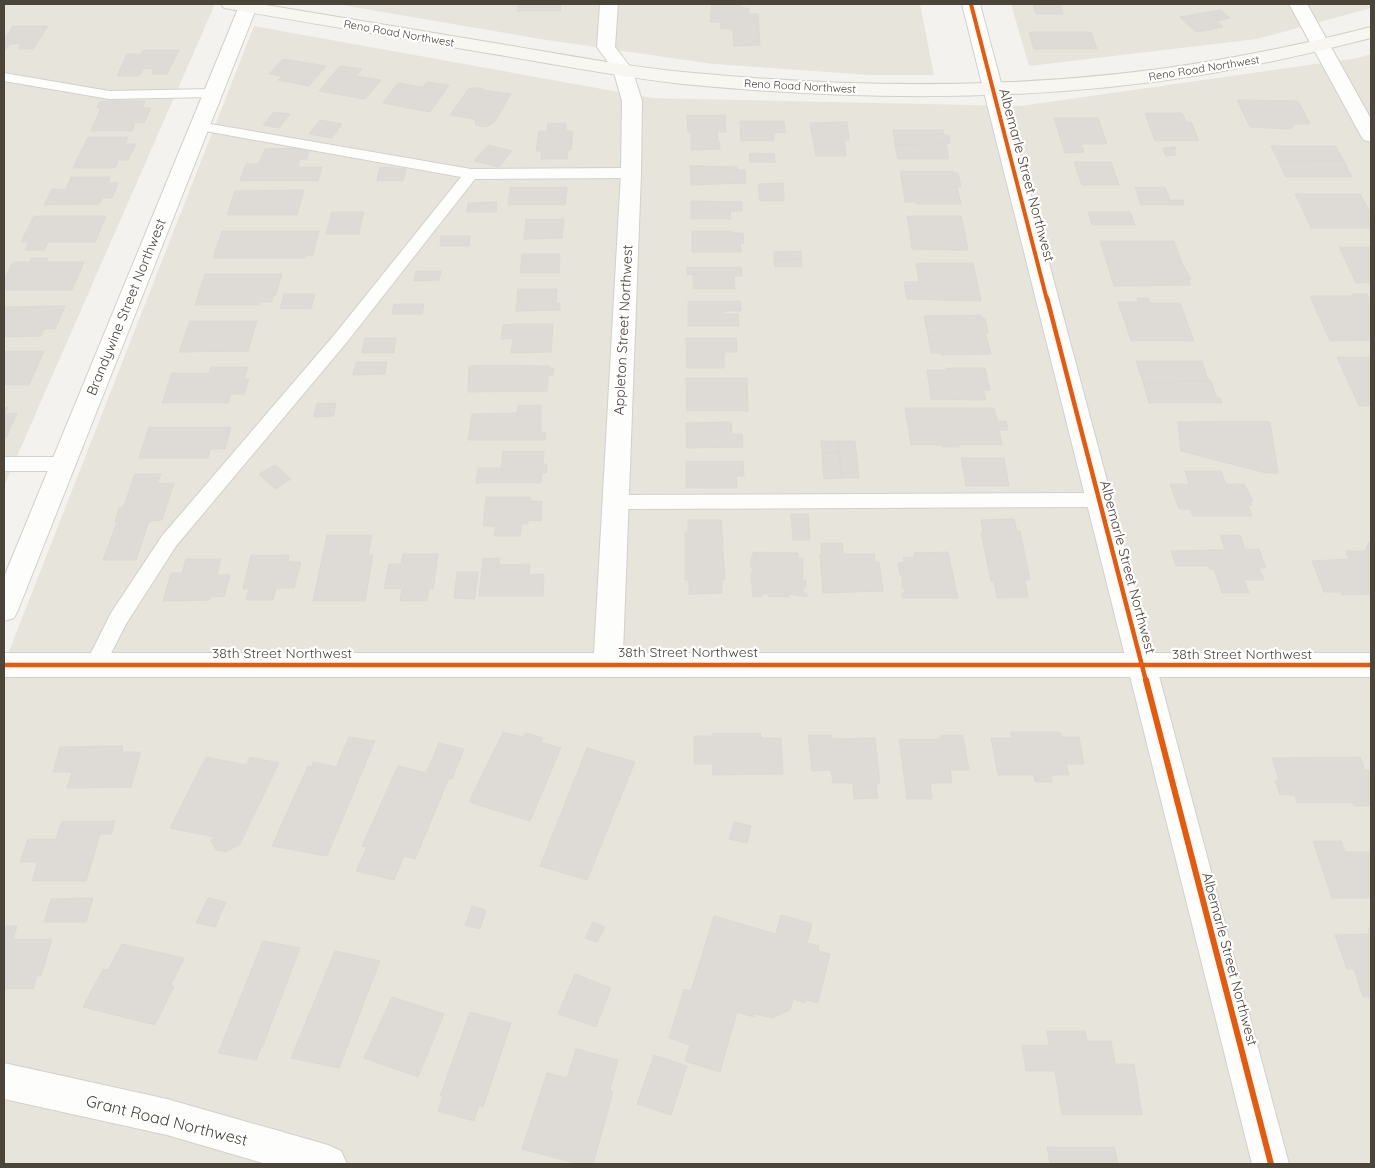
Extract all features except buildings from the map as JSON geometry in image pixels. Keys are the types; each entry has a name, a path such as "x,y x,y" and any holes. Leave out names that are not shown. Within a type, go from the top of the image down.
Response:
{"main road":[{"name":"Reno Road Northwest","path":"242,5 622,69 694,79 789,87 891,90 993,88 1094,82 1161,75 1245,62 1371,33"}],"street":[{"name":"Appleton Street Northwest","path":"608,663 631,174 632,101 622,69 606,47 609,4"},
{"name":"Albemarle Street Northwest","path":"971,4 1271,1164"},
{"path":"1298,4 1371,136"},
{"name":"Brandywine Street Northwest","path":"4,610 213,93 242,5"},
{"name":"38th Street Northwest","path":"4,665 608,663 1371,665"},
{"name":"Grant Road Northwest","path":"4,1081 167,1117 328,1164"}],"lane":[{"path":"4,77 108,95 213,93"},
{"path":"200,126 471,174 631,174"},
{"path":"95,665 118,619 169,542 341,338 471,174"},
{"path":"4,464 62,464"},
{"path":"615,502 1099,500"}],"shaded area":[{"path":"4,4 215,4 4,486"},
{"path":"336,4 920,4 934,75 870,75 713,64 540,39"},
{"path":"1011,4 1371,4 1371,8 1257,39 1029,66"},
{"path":"254,26 652,98 1020,106 1358,58 1371,54 1371,1164 4,1164 4,664"}],"cycle path":[{"path":"971,4 1271,1164"},
{"path":"4,665 1371,665"}]}
